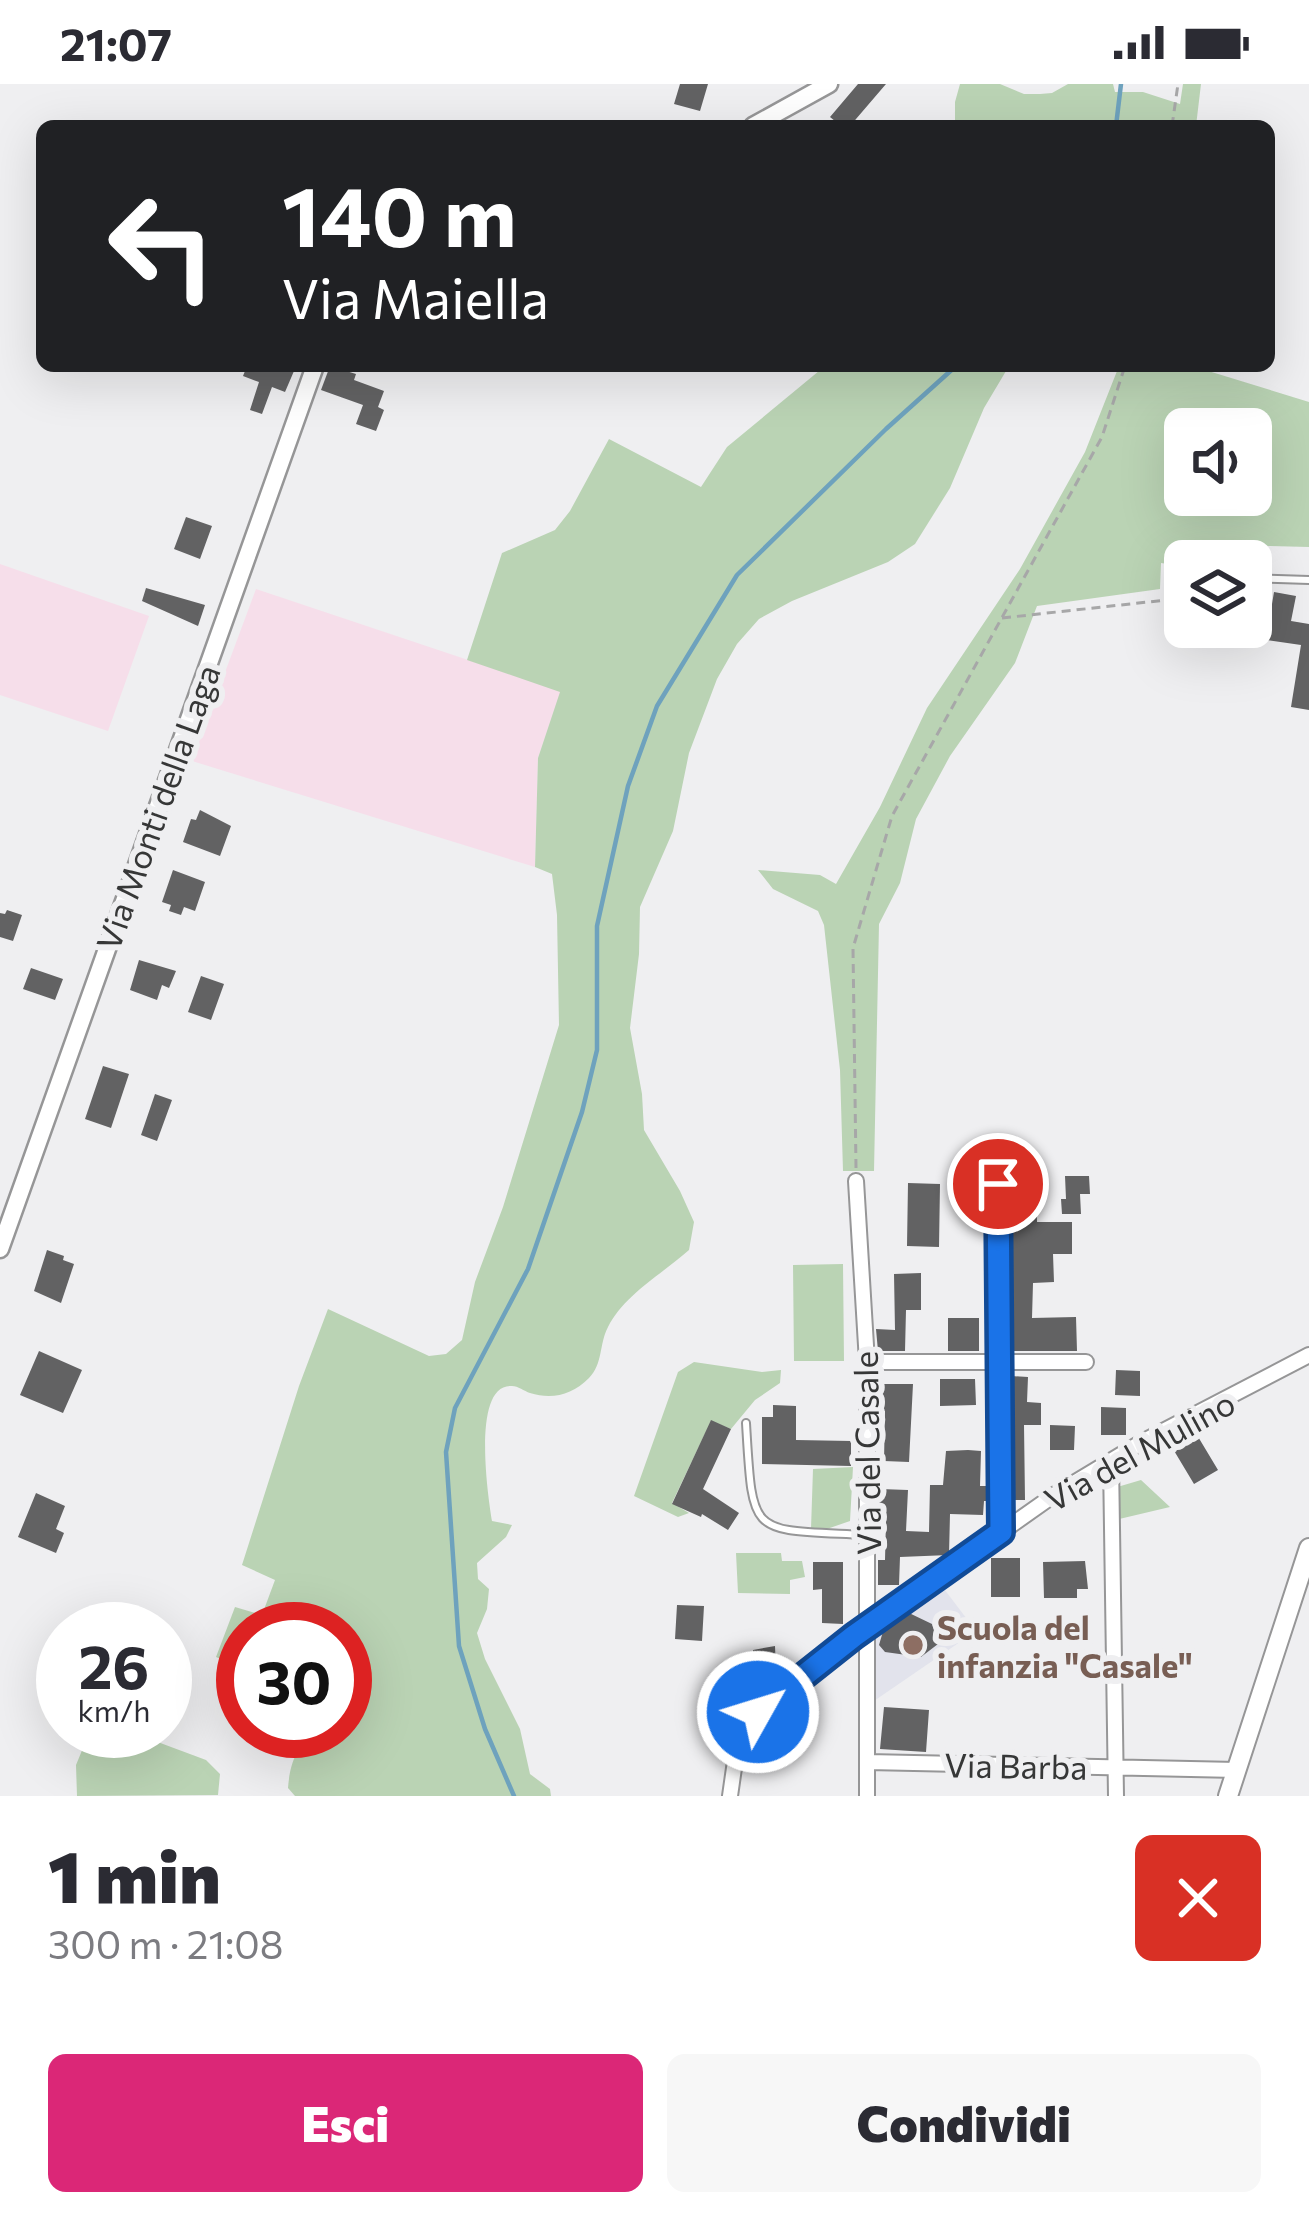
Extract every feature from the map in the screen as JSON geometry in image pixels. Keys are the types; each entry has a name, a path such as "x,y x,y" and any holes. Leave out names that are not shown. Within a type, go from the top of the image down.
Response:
{"main road":[{"path":"1228,1796 1309,1548"}],"street":[{"path":"764,120 829,84"},
{"name":"Via Monti della Laga","path":"0,1249 314,372"},
{"name":"Via del Casale","path":"856,1181 866,1362 867,1796"},
{"path":"998,1184 1001,1532"},
{"name":"Via del Mulino","path":"730,1796 735,1754 747,1723 868,1626 1111,1461 1309,1355"},
{"path":"866,1362 1086,1362"},
{"path":"1111,1461 1116,1796"},
{"name":"Via Barba","path":"868,1762 1237,1770"}],"lane":[{"path":"1272,579 1309,580"},
{"path":"746,1423 749,1489 764,1522 776,1529 867,1535"}],"path":[{"path":"1173,120 1178,84"},
{"path":"856,1181 854,948 892,816 1102,437 1123,372"},
{"path":"1000,619 1164,600"}],"shaded area":[{"path":"0,564 149,616 108,731 0,695"},
{"path":"256,589 561,691 538,758 535,867 192,761"},
{"name":"Scuola del infanzia \"Casale\"","path":"938,1581 976,1631 871,1703 871,1626"}],"green space":[{"path":"960,84 1000,84 1024,94 1040,94 1068,84 1113,84 1115,92 1143,92 1180,104 1183,84 1201,84 1197,120 955,120"},
{"path":"818,372 1005,372 984,408 950,488 915,544 888,562 759,619 737,644 717,679 689,753 673,831 640,907 630,1028 644,1130 694,1222 689,1250 615,1315 597,1367 582,1384 554,1396 514,1386 499,1390 487,1421 492,1521 512,1525 506,1537 477,1563 478,1579 489,1589 477,1633 520,1729 530,1774 550,1789 551,1796 295,1796 288,1788 294,1758 372,1758 372,1602 267,1602 275,1580 242,1565 299,1386 328,1309 429,1356 446,1354 462,1340 475,1282 559,1025 552,874 535,867 538,758 560,692 467,660 502,553 555,530 609,439 701,487 727,447"},
{"path":"1117,372 1212,372 1309,402 1309,547 1272,546 1272,540 1164,540 1160,589 1037,606 1015,663 950,756 916,819 900,883 879,924 874,1171 843,1171 840,1070 824,925 818,911 773,889 758,870 820,875 836,884 880,807 927,708 1020,569 1085,452"},
{"path":"843,1264 844,1361 794,1361 793,1265"},
{"path":"694,1362 762,1372 781,1370 780,1383 755,1400 731,1429 711,1421 672,1503 689,1513 678,1517 634,1496 678,1372"},
{"path":"853,1467 850,1521 811,1529 813,1469"},
{"path":"1141,1480 1170,1507 1115,1520 1114,1488"},
{"path":"736,1553 781,1553 782,1561 802,1561 805,1577 790,1580 790,1594 738,1593"},
{"path":"192,1755 206,1760 220,1774 218,1795 77,1796 79,1758"}],"building":[{"path":"680,84 708,84 700,111 674,104"},
{"path":"858,84 886,84 855,120 830,117"},
{"path":"245,372 294,372 285,392 272,387 262,414 250,410 259,382 243,376"},
{"path":"328,372 350,372 356,374 354,380 384,391 378,407 384,410 376,431 356,424 363,405 321,390"},
{"path":"186,517 212,526 200,559 174,549"},
{"path":"146,588 205,605 198,626 142,601"},
{"path":"1274,592 1296,596 1291,621 1309,624 1309,710 1291,707 1301,645 1272,641"},
{"path":"200,810 231,826 220,856 183,842 191,819 196,820"},
{"path":"173,870 205,882 195,911 184,907 181,915 162,902"},
{"path":"7,910 22,915 13,941 0,937 0,913"},
{"path":"139,960 176,971 169,988 162,985 157,1000 130,990"},
{"path":"31,968 63,979 55,1000 23,989"},
{"path":"201,976 224,984 211,1020 188,1012"},
{"path":"103,1066 129,1074 111,1128 85,1119"},
{"path":"155,1094 172,1100 157,1141 141,1135"},
{"path":"1065,1176 1089,1176 1090,1194 1080,1194 1081,1214 1062,1214"},
{"path":"1009,1181 1036,1181 1037,1222 1072,1222 1072,1254 1053,1254 1054,1282 1033,1283 1032,1318 1076,1317 1077,1351 1011,1351"},
{"path":"908,1183 940,1184 939,1247 907,1246"},
{"path":"47,1250 74,1264 61,1303 34,1291"},
{"path":"921,1273 921,1310 906,1310 905,1351 878,1351 876,1329 895,1330 894,1274"},
{"path":"948,1318 979,1318 979,1351 948,1351"},
{"path":"39,1351 82,1370 63,1413 20,1395"},
{"path":"1116,1370 1140,1371 1140,1396 1115,1395"},
{"path":"1011,1376 1028,1377 1027,1402 1041,1403 1041,1425 1024,1425 1025,1500 1012,1500"},
{"path":"940,1379 975,1379 976,1405 940,1406"},
{"path":"880,1384 913,1384 909,1462 884,1461"},
{"path":"773,1405 796,1406 796,1440 851,1441 851,1466 762,1464 762,1417 773,1417"},
{"path":"1101,1407 1126,1408 1126,1435 1101,1435"},
{"path":"711,1420 731,1429 703,1489 739,1513 728,1530 672,1504"},
{"path":"1050,1425 1075,1426 1074,1450 1050,1450"},
{"path":"1197,1435 1218,1470 1194,1484 1173,1449"},
{"path":"946,1451 981,1451 980,1486 989,1486 983,1515 950,1514 949,1555 900,1557 899,1585 878,1585 878,1560 885,1560 886,1520 878,1520 880,1489 908,1490 906,1531 929,1532 930,1485 943,1485"},
{"path":"36,1493 65,1506 56,1529 64,1533 56,1553 18,1537"},
{"path":"991,1558 1020,1558 1020,1597 991,1597"},
{"path":"1085,1561 1088,1589 1077,1589 1077,1598 1044,1598 1043,1562"},
{"path":"813,1562 843,1562 843,1624 822,1623 822,1589 813,1590"},
{"path":"677,1605 704,1606 702,1641 675,1639"},
{"path":"907,1612 932,1624 938,1644 921,1657 885,1652 879,1645 884,1628"},
{"path":"775,1646 776,1671 752,1675 753,1650"},
{"path":"884,1707 929,1710 926,1752 880,1749"},
{"path":"793,1719 804,1752 774,1762 763,1729"}],"waterway":[{"path":"1117,120 1121,84"},
{"path":"514,1796 485,1729 459,1646 446,1452 455,1408 528,1269 582,1112 597,1050 597,926 628,786 657,706 737,575 949,372"}],"place":[{"name":"Scuola del infanzia \"Casale\"","path":"913,1645"}],"route":[{"path":"758,1712 854,1636 1001,1532 998,1184"}]}
